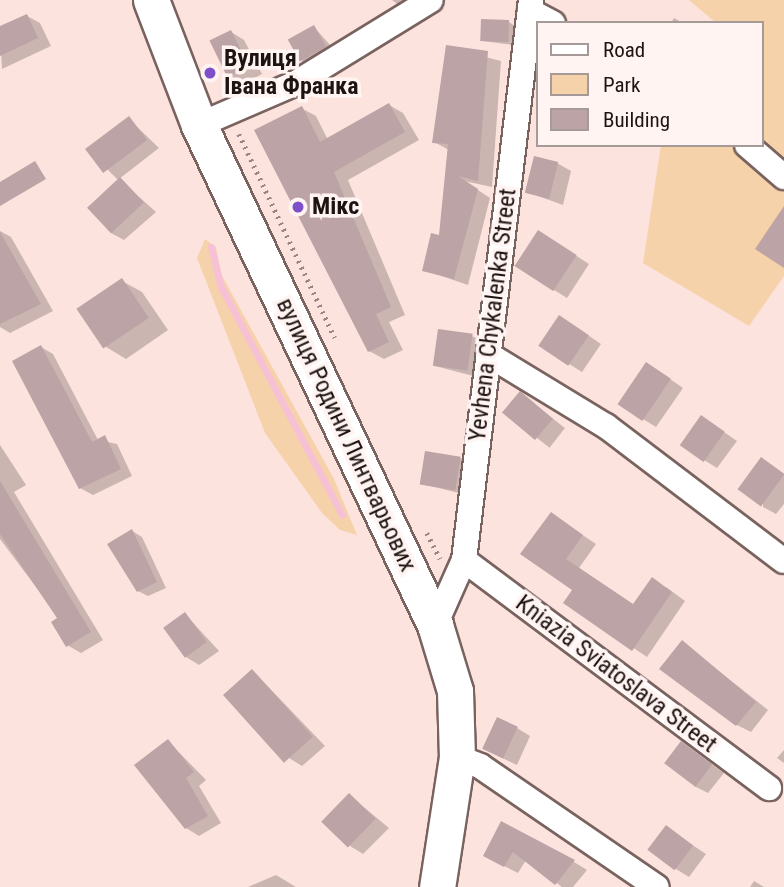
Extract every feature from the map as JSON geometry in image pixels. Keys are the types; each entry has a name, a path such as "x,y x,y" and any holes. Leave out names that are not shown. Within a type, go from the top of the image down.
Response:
{"main road":[{"name":"вулиця Родини Линтварьових","path":"151,0 199,125 435,625 455,691 457,757 437,887"}],"street":[{"path":"199,125 296,83 431,0"},
{"path":"530,6 550,21"},
{"name":"Yevhena Chykalenka Street","path":"435,625 464,560 530,6"},
{"path":"749,147 784,177"},
{"path":"489,355 606,426 784,561"},
{"name":"Kniazia Sviatoslava Street","path":"464,560 769,788"},
{"path":"457,757 480,766 657,887"}],"green space":[{"path":"689,0 784,0 784,276 749,326 643,263 661,147 763,147 763,21 714,21"},
{"path":"205,239 216,247 221,274 334,479 357,535 340,530 322,513 265,433 197,258"}],"building":[{"path":"27,14 38,38 0,56 0,26"},
{"path":"481,19 509,20 508,42 480,41"},
{"path":"314,25 326,47 300,61 288,40"},
{"path":"231,30 249,67 227,77 209,41"},
{"path":"446,45 488,51 478,181 458,176 478,189 454,279 422,271 431,233 439,235 448,144 432,143"},
{"path":"389,103 405,132 334,172 391,307 376,314 389,342 368,352 254,130 302,106 320,142"},
{"path":"129,116 147,140 103,173 85,149"},
{"path":"534,156 558,162 549,199 525,193"},
{"path":"35,161 46,179 0,206 0,182"},
{"path":"120,177 144,203 111,233 87,208"},
{"path":"784,206 784,268 755,249"},
{"path":"538,230 577,255 553,291 515,266"},
{"path":"0,232 41,304 0,324"},
{"path":"122,278 149,318 103,349 76,309"},
{"path":"559,315 589,335 568,366 538,346"},
{"path":"438,329 473,334 468,371 433,366"},
{"path":"41,345 92,442 105,435 121,469 79,489 12,361"},
{"path":"646,362 671,379 642,421 617,404"},
{"path":"520,391 553,419 535,440 502,412"},
{"path":"701,415 725,432 704,462 680,445"},
{"path":"425,451 461,457 455,490 420,485"},
{"path":"761,457 784,475 761,506 737,489"},
{"path":"0,481 91,632 66,647 51,622 57,618 0,534"},
{"path":"551,512 583,535 566,559 633,604 652,577 672,592 632,651 563,603 572,590 520,554"},
{"path":"132,529 157,582 137,592 107,544"},
{"path":"185,612 207,642 185,658 163,628"},
{"path":"682,640 756,702 736,726 659,669"},
{"path":"252,669 313,737 284,763 223,695"},
{"path":"497,717 518,727 503,758 482,749"},
{"path":"168,739 194,772 186,778 208,816 185,829 134,765"},
{"path":"681,741 712,764 695,787 664,763"},
{"path":"349,793 376,819 348,847 321,822"},
{"path":"501,821 575,860 555,885 513,852 504,867 483,856"},
{"path":"666,825 693,845 674,870 647,850"}],"waterway":[{"path":"211,247 221,287 342,515"}],"place":[{"name":"Вулиця Івана Франка","path":"210,73"},
{"name":"Мікс","path":"298,207"}]}
